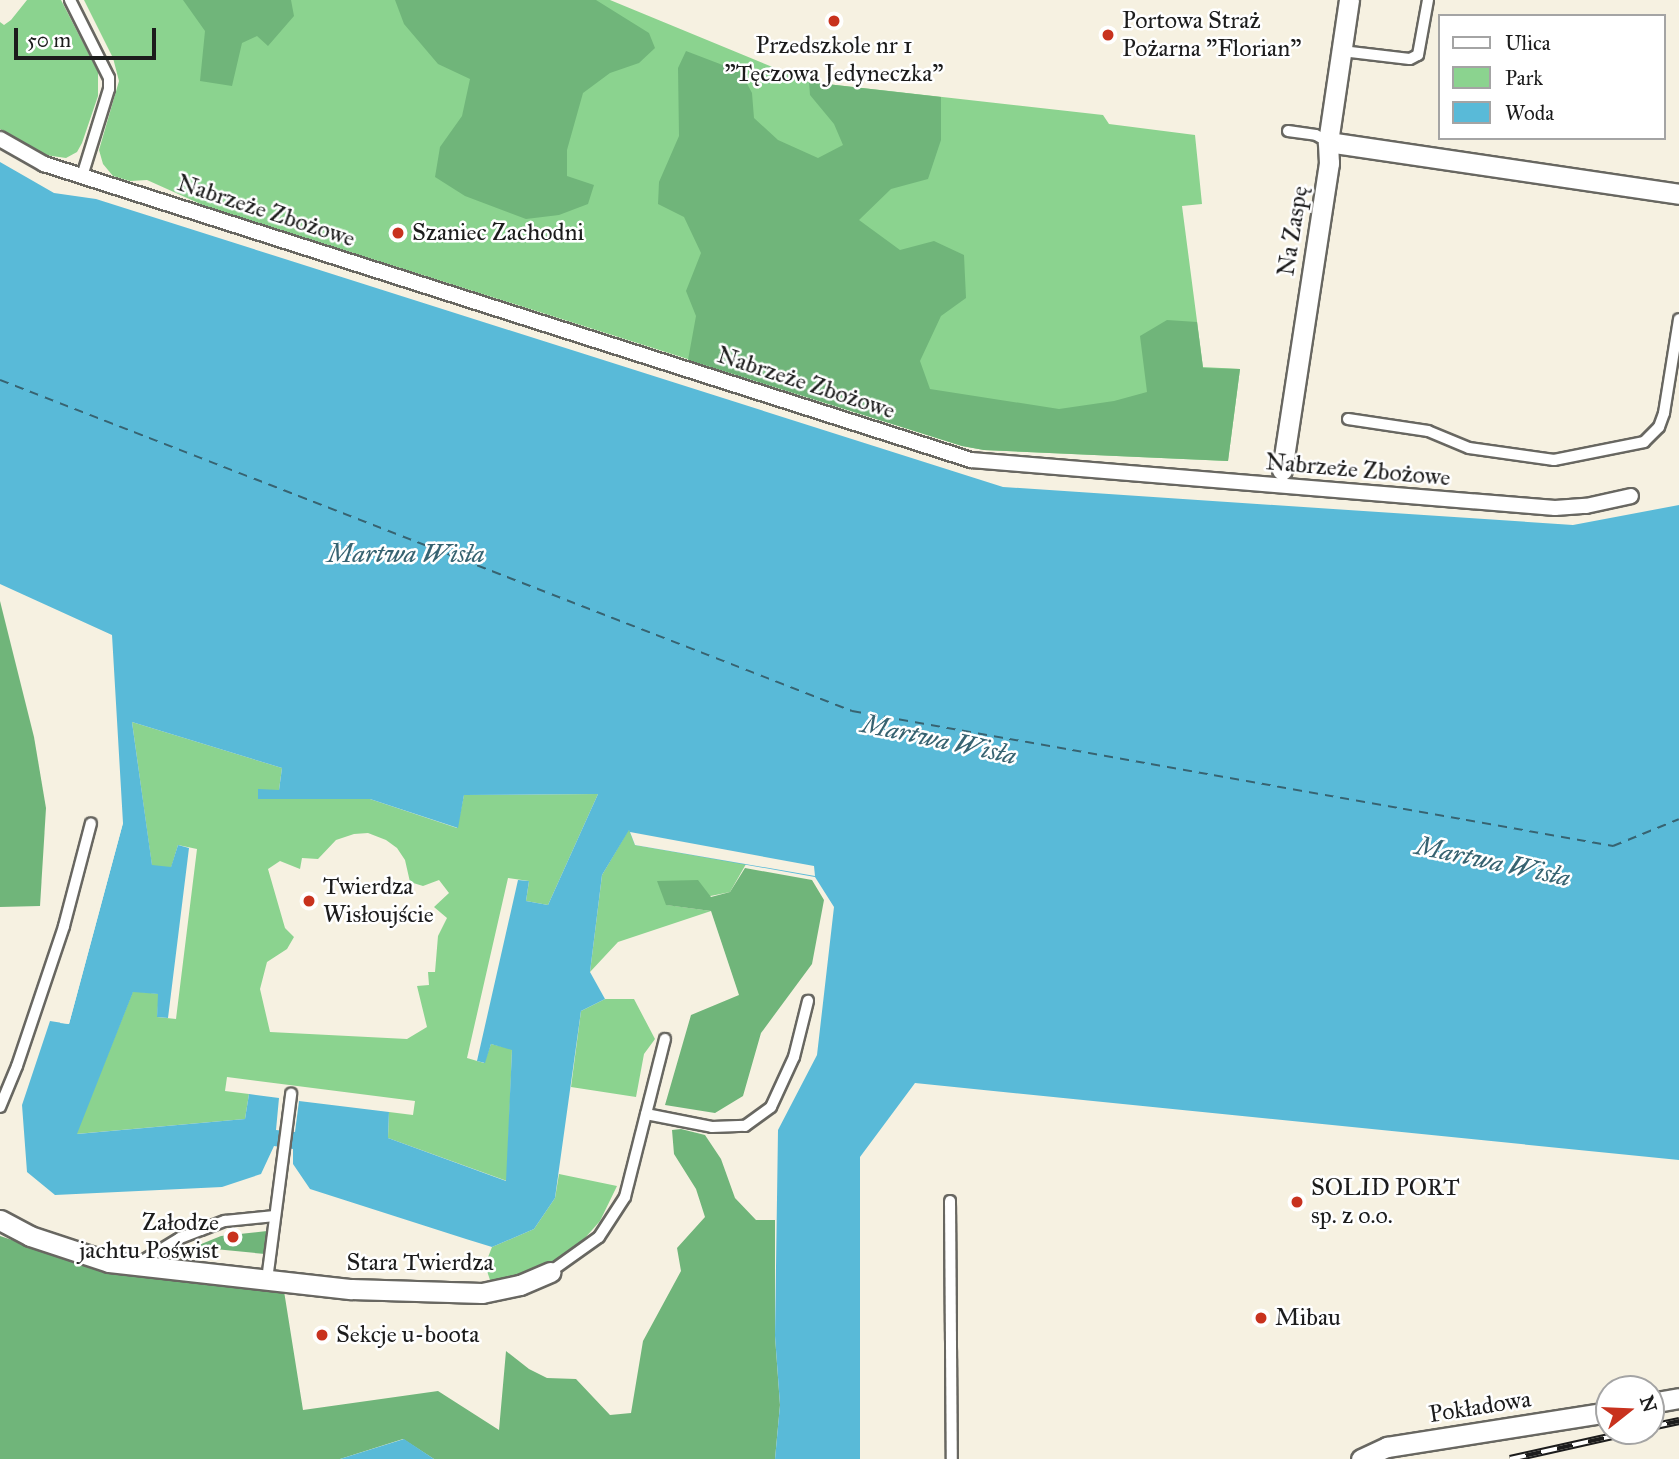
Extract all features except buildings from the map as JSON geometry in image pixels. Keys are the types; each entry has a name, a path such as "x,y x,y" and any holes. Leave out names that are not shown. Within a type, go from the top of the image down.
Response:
{"street":[{"name":"Na Zaspę","path":"1280,478 1329,163 1328,142 1349,0"},
{"name":"Nabrzeże Zbożowe","path":"0,139 44,164 971,460 1280,478 1555,508 1586,506 1631,496"},
{"path":"1328,142 1679,194"},
{"name":"Stara Twierdza","path":"0,1220 43,1240 109,1262 351,1289 482,1293 520,1285 550,1272"},
{"name":"Pokładowa","path":"1361,1459 1387,1447 1595,1414"}],"lane":[{"path":"70,0 109,78 109,89 82,176"},
{"path":"1342,51 1410,59 1418,55 1428,0"},
{"path":"1288,131 1316,135 1328,142"},
{"path":"1348,419 1428,430 1469,447 1554,460 1644,442 1653,436 1664,413 1676,364 1679,318"},
{"path":"0,1107 18,1066 64,926 90,823"},
{"path":"646,1114 712,1127 745,1126 771,1107 794,1057 808,1001"},
{"name":"Stara Twierdza","path":"550,1272 599,1237 625,1197 665,1039"},
{"path":"267,1280 291,1094"},
{"path":"950,1201 953,1459"},
{"path":"137,1265 180,1238 213,1226 275,1216"}],"green space":[{"path":"27,0 61,0 98,72 98,96 82,143 77,152 66,158 45,155 0,129 0,22 4,25 11,20"},
{"path":"84,0 610,0 809,82 1103,115 1109,124 1195,135 1202,204 1182,206 1203,367 1240,369 1228,461 984,450 962,446 205,206 147,180 130,181 113,176 103,164 99,150 119,81 113,58"},
{"path":"183,0 291,0 294,16 268,46 257,36 242,43 232,86 200,81 205,31"},
{"path":"395,0 596,0 649,33 655,48 639,63 610,73 583,93 567,150 567,176 594,185 588,204 559,215 526,219 465,196 435,177 440,147 462,116 470,79 438,64 404,24"},
{"path":"686,51 741,72 752,93 754,118 778,140 818,158 843,145 834,124 810,95 809,82 941,97 941,140 928,179 891,189 859,220 900,250 934,241 964,255 966,298 941,316 920,361 930,389 1059,409 1114,401 1147,392 1140,336 1167,320 1197,322 1203,368 1240,369 1228,461 984,450 962,446 688,360 696,316 686,291 701,253 684,217 658,204 659,182 679,136 678,68"},
{"path":"0,601 34,737 46,808 40,906 0,907"},
{"path":"132,722 282,768 279,790 258,799 370,799 457,828 464,795 598,794 548,905 526,901 529,881 508,878 467,1058 484,1063 491,1044 512,1049 507,1181 388,1138 389,1112 413,1115 415,1101 227,1077 225,1091 249,1094 245,1119 76,1134 133,991 159,994 157,1017 176,1019 197,849 178,845 171,868 152,866","holes":["368,833 397,848 405,860 410,882 423,886 439,880 449,893 434,907 447,918 438,936 435,972 428,972 429,985 417,986 427,1027 407,1039 270,1032 260,989 267,962 287,949 294,937 285,928 268,869 280,861 300,869 302,858 318,859 336,840 354,834"]},
{"path":"629,829 636,845 746,864 730,892 667,905 711,911 618,942 590,972 602,875"},
{"path":"745,868 812,880 824,900 812,964 761,1033 743,1096 715,1113 665,1105 691,1015 739,995 711,911 666,905 657,881 698,880 711,897 730,892"},
{"path":"605,999 634,999 655,1039 644,1054 636,1097 571,1087 581,1011"},
{"path":"681,1129 705,1135 721,1159 735,1198 756,1220 775,1220 775,1336 780,1405 775,1459 434,1459 403,1439 340,1459 0,1459 0,1236 84,1264 284,1291 303,1410 438,1391 499,1430 506,1351 529,1369 547,1378 576,1379 610,1415 631,1413 643,1341 681,1271 677,1248 705,1217 696,1189 674,1154 672,1130"},
{"path":"559,1174 617,1186 600,1221 569,1256 532,1276 492,1286 485,1265 492,1247 534,1229 555,1198"},
{"path":"267,1231 265,1254 194,1247 221,1236"}],"water":[{"name":"Martwa Wisła","path":"0,162 54,193 96,199 1003,487 1573,525 1679,505 1679,1160 915,1083 860,1157 860,1459 775,1459 780,1405 775,1336 778,1130 817,1055 834,907 815,877 635,845 629,830 602,875 590,972 605,999 581,1011 555,1198 534,1229 492,1247 310,1189 293,1164 293,1149 274,1146 261,1174 222,1187 55,1195 27,1172 22,1105 50,1021 69,1024 123,823 112,635 0,584","holes":["132,722 282,768 279,790 258,789 258,799 370,799 458,828 464,795 598,794 548,905 526,901 529,881 518,880 477,1061 485,1063 491,1044 512,1050 506,1181 388,1138 389,1112 299,1101 295,1132 276,1130 279,1098 249,1094 245,1119 77,1134 133,992 158,994 157,1017 168,1018 189,848 178,845 171,867 152,865"]},
{"path":"404,1439 434,1459 340,1459"}],"pier":[{"path":"119,822 123,823 69,1024 60,1023 61,1020 67,1021"},
{"path":"630,832 814,866 815,876 635,845"}],"ferry route":[{"path":"0,380 852,711 1613,846 1679,819"}],"railway":[{"path":"1665,1424 1679,1421"},
{"path":"1510,1459 1595,1440"}],"place":[{"name":"Przedszkole nr 1 \"Tęczowa Jedyneczka\"","path":"834,21"},
{"name":"Portowa Straż Pożarna \"Florian\"","path":"1108,35"},
{"name":"Szaniec Zachodni","path":"398,233"},
{"name":"Twierdza Wisłoujście","path":"309,901"},
{"name":"SOLID PORT sp. z o.o.","path":"1297,1202"},
{"name":"Załodze jachtu Poświst","path":"233,1237"},
{"name":"Mibau","path":"1261,1318"},
{"name":"Sekcje u-boota","path":"322,1335"}]}
